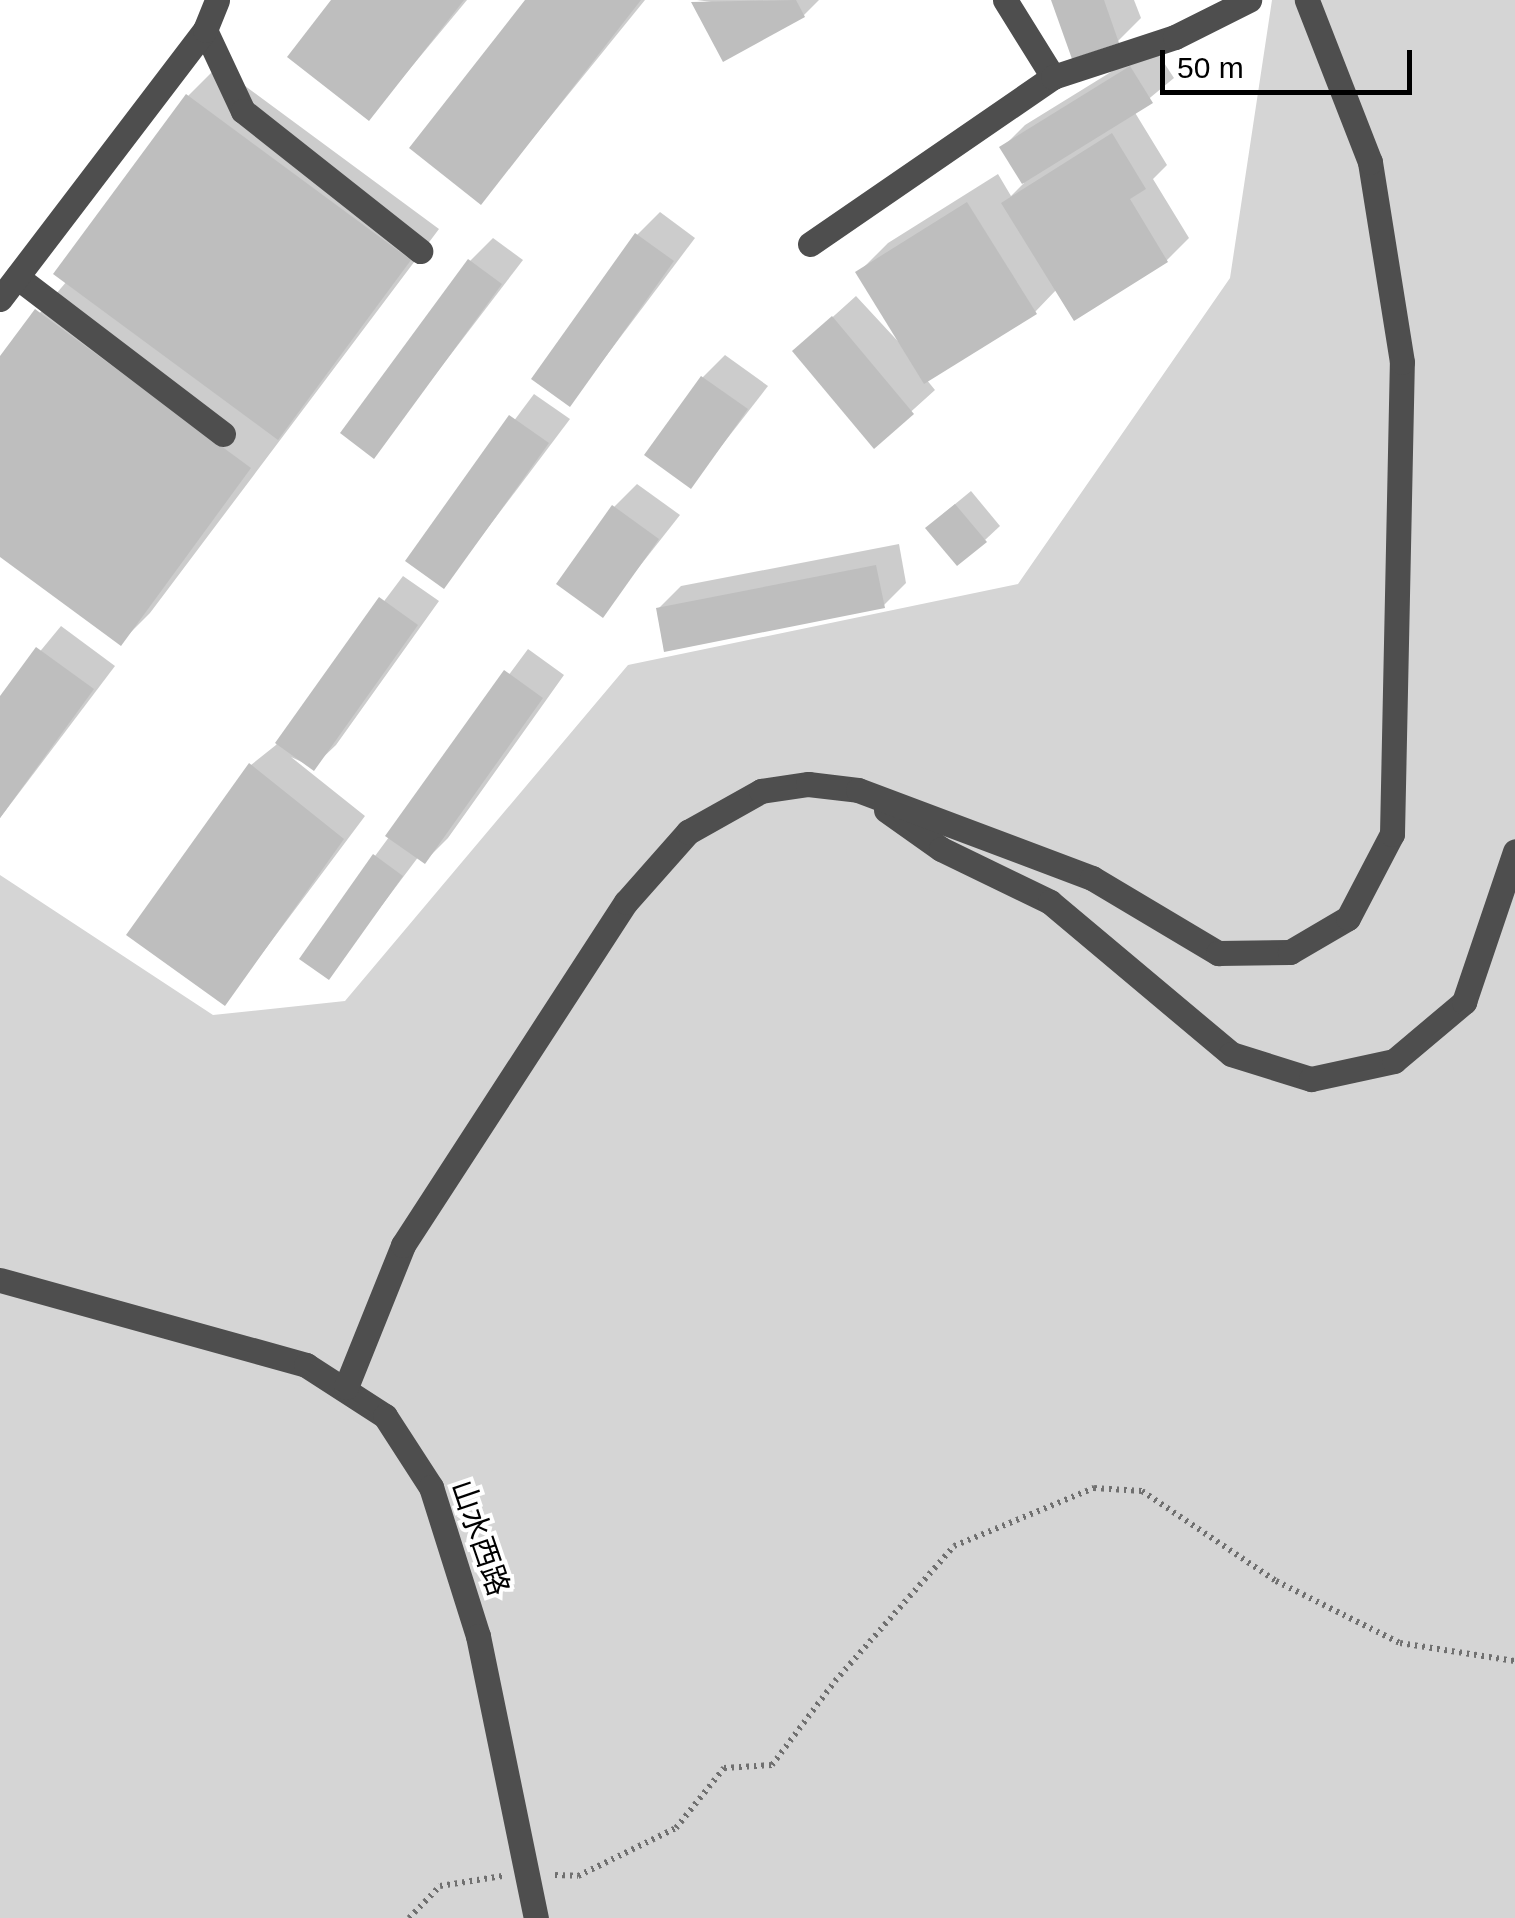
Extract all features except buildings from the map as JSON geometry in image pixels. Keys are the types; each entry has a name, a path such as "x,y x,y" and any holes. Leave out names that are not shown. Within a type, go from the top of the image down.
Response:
{"street":[{"path":"0,299 205,30 217,0"},
{"path":"1005,0 1053,78"},
{"path":"810,244 1053,78 1175,37 1250,0"},
{"path":"346,1387 403,1245 626,902 688,832 761,791 808,784 858,790 1092,878 1218,953 1290,952 1348,918 1392,834 1402,362 1370,162 1307,0"},
{"path":"205,30 243,111 420,251"},
{"path":"17,277 223,434"},
{"path":"858,790 942,850 1050,902 1231,1054 1311,1079 1394,1060 1464,1002 1515,851"},
{"name":"山水西路","path":"0,1280 306,1365 386,1416 431,1487 478,1636 536,1918"}],"path":[{"path":"409,1918 440,1886 524,1872 578,1876 676,1828 724,1768 772,1764 835,1681 954,1546 1094,1488 1142,1491 1276,1581 1400,1643 1515,1661"}],"shaded area":[{"path":"1272,0 1515,0 1515,1918 0,1918 0,875 213,1015 345,1001 628,665 1018,584 1230,278"}]}
